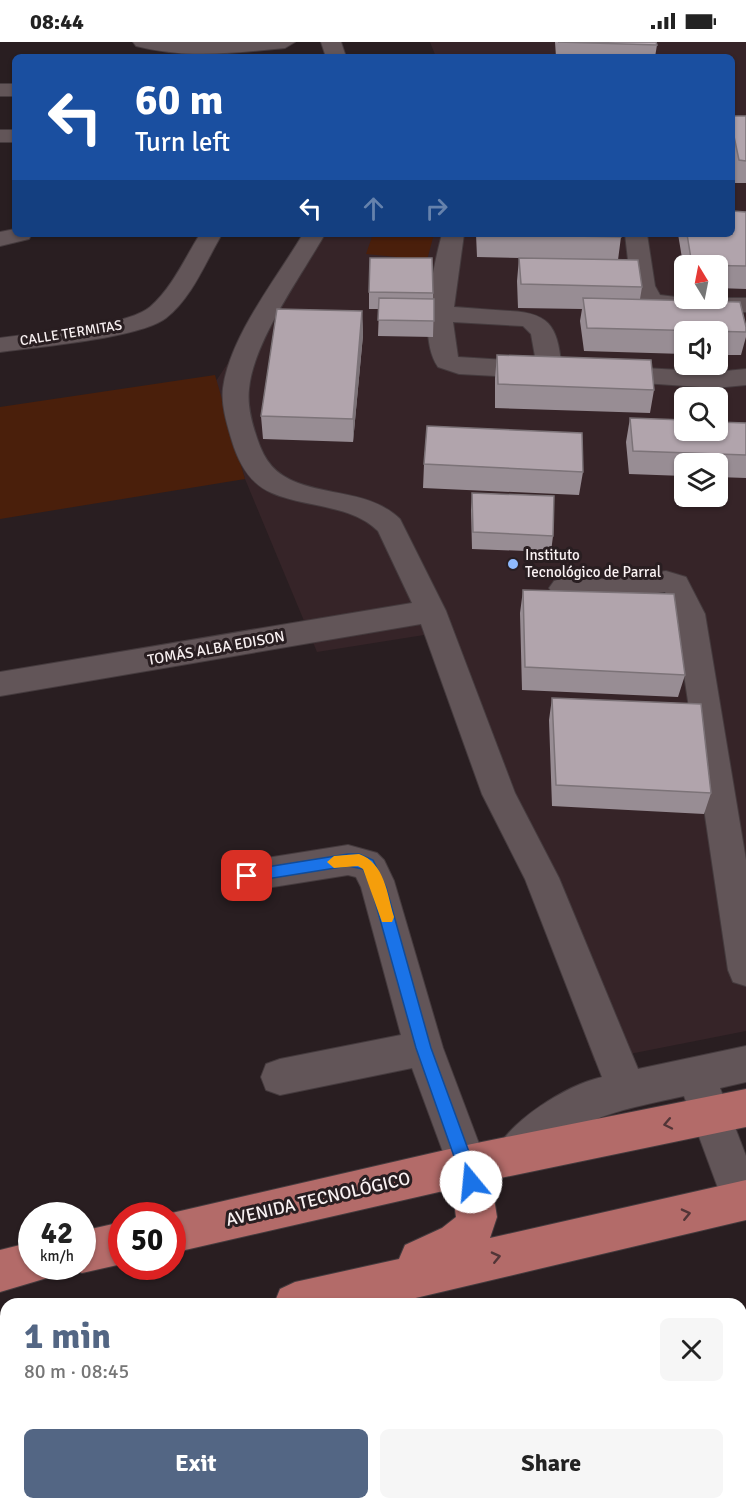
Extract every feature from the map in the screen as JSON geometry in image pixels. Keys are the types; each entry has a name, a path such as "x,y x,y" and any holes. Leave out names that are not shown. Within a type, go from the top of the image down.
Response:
{"main road":[{"name":"AVENIDA TECNOLÓGICO","path":"186,1229 514,1155 728,1112"},
{"path":"344,1292 470,1236 476,1226 478,1215 467,1166"},
{"path":"320,1298 744,1200"},
{"path":"0,1271 18,1266"}],"street":[{"path":"143,42 173,49 285,42"},
{"name":"CALLE TERMITAS","path":"0,345 141,322 155,316 165,306 209,237"},
{"path":"312,237 240,367 236,403 248,454 259,473 275,486 363,507 381,514 399,543 431,611 499,794 542,878 626,1088"},
{"path":"452,237 444,265 442,346 447,362 459,366 715,380 746,377"},
{"path":"636,237 643,286 651,300 666,305 744,314"},
{"path":"443,314 528,318 537,322 569,372"},
{"path":"564,588 624,589 666,581 676,584 681,591 692,625 746,970"},
{"name":"TOMÁS ALBA EDISON","path":"0,684 431,611"},
{"path":"247,876 348,860 359,860 368,864 379,887 423,1048 467,1166"},
{"path":"280,1077 423,1048"},
{"path":"514,1155 549,1123 575,1106 596,1097 626,1088 746,1064"},
{"path":"696,1075 728,1112 744,1200"}],"shaded area":[{"name":"Instituto Tecnológico de Parral","path":"430,42 746,42 746,1031 594,1061 443,632 317,652 245,479 216,381 312,237 735,237 735,54 435,54"},
{"path":"372,237 433,237 427,260 366,254"},
{"path":"215,375 245,479 0,519 0,407"}],"building":[{"path":"558,42 656,42 657,45"},
{"path":"735,116 746,116 746,161 739,160 735,141"},
{"path":"735,211 746,212 746,266 728,266 728,255 690,255 687,237 735,237"},
{"path":"370,258 432,258 433,293 369,292"},
{"path":"519,258 638,260 642,287 521,284"},
{"path":"379,298 434,299 434,321 378,320"},
{"path":"583,298 674,300 674,309 728,309 728,302 740,302 746,332 728,332 728,321 674,321 674,330 587,328"},
{"path":"277,309 362,311 353,419 261,416"},
{"path":"497,355 651,360 654,390 498,384"},
{"path":"630,418 674,420 674,441 728,441 728,422 746,423 746,455 633,451"},
{"path":"427,426 582,433 583,472 424,464"},
{"path":"472,493 554,496 553,536 473,532"},
{"path":"523,590 674,594 685,675 525,667"},
{"path":"552,698 701,704 711,793 556,785"}],"slow traffic":[{"path":"334,862 359,860 368,864 379,887 387,917"}],"place":[{"name":"Instituto Tecnológico de Parral","path":"513,564"}],"route":[{"path":"247,876 348,860 359,860 368,864 379,887 423,1048 471,1182"}]}
